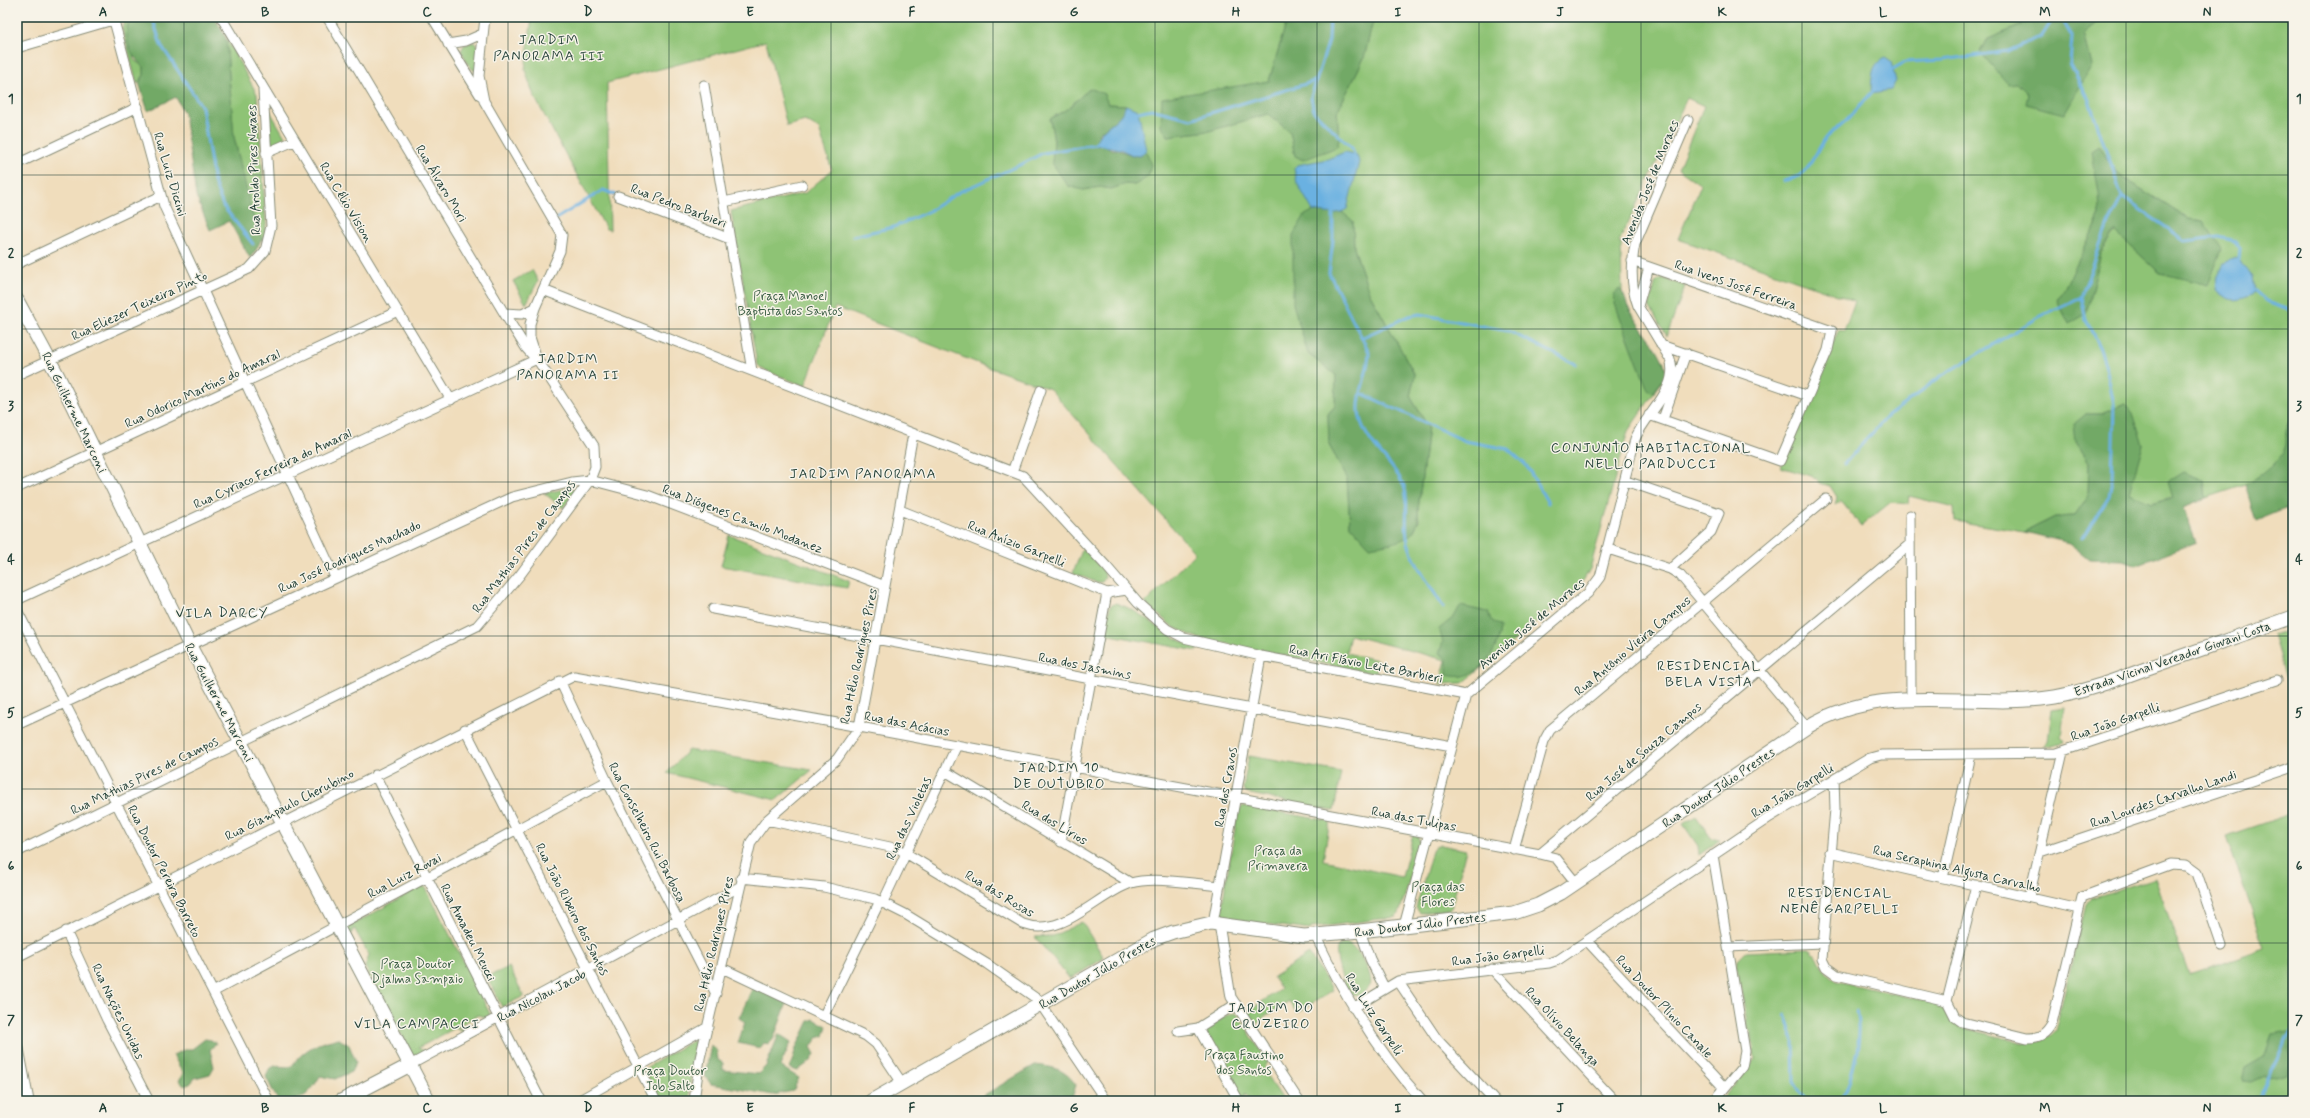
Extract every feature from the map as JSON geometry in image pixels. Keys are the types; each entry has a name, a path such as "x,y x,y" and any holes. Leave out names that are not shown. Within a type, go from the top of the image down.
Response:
{"street":[{"path":"17,48 123,17"},
{"name":"Rua Célio Vision","path":"221,17 262,88 451,400"},
{"name":"Rua Álvaro Mori","path":"327,17 526,348 537,359"},
{"path":"432,17 484,101"},
{"name":"Rua Mathias Pires de Campos","path":"17,852 481,624 520,575 590,480 595,467 594,446 537,359 529,332 535,308 560,251 562,235 484,101 479,76 482,34 485,17"},
{"name":"Rua Luiz Diccini","path":"113,19 164,206 335,577"},
{"path":"448,44 466,41 482,34"},
{"path":"704,85 752,371"},
{"name":"Rua Aroldo Pires Novaes","path":"262,88 271,226 265,250"},
{"path":"17,164 138,107"},
{"name":"Avenida José de Moraes","path":"1466,696 1592,589 1600,577 1636,439 1649,414 1673,378 1673,368 1670,358 1638,306 1632,282 1632,261 1635,244 1688,120"},
{"path":"266,153 294,141"},
{"path":"724,202 802,185"},
{"path":"17,264 161,196"},
{"name":"Rua Pedro Barbieri","path":"618,196 730,239"},
{"name":"Rua Eliezer Teixeira Pinto","path":"17,375 249,269 265,250"},
{"name":"Rua Ivens José Ferreira","path":"1632,261 1832,331 1828,350 1808,396"},
{"path":"1638,306 1649,267"},
{"name":"Rua Ari Flávio Leite Barbieri","path":"543,290 1012,472 1031,483 1127,590 1158,622 1184,638 1261,656 1466,696"},
{"name":"Rua Guilherme Marconi","path":"17,300 50,360 189,644 429,1101"},
{"path":"504,312 522,314 535,308"},
{"name":"Rua Odorico Martins do Amaral","path":"17,488 398,311"},
{"path":"1649,414 1780,461 1808,396 1661,345"},
{"path":"1663,420 1686,353"},
{"name":"Rua Cyriaco Ferreira do Amaral","path":"17,600 537,359"},
{"path":"1012,472 1041,390"},
{"name":"Rua Hélio Rodrigues Pires","path":"694,1101 696,1079 740,883 751,842 758,828 766,820 837,759 859,727 914,434"},
{"name":"Rua José Rodrigues Machado","path":"17,725 189,644 512,497 536,490 590,480"},
{"name":"Rua Diógenes Camilo Modanez","path":"590,480 654,498 885,586"},
{"path":"1626,481 1719,514 1711,532 1673,570"},
{"name":"Rua Antônio Vieira Campos","path":"1514,850 1548,733 1826,499"},
{"name":"Rua Anízio Garpelli","path":"900,510 1107,593"},
{"path":"1910,514 1910,699"},
{"name":"Rua José de Souza Campos","path":"1540,854 1910,544"},
{"path":"1608,549 1673,570 1703,602 1807,727"},
{"path":"1061,842 1107,593 1127,590"},
{"name":"Rua dos Jasmins","path":"713,609 1452,746"},
{"name":"Rua Doutor Pereira Barreto","path":"17,610 63,703 269,1101"},
{"name":"Estrada Vicinal Vereador Giovani Costa","path":"1954,700 2029,700 2068,694 2108,682 2293,617"},
{"name":"Rua dos Cravos","path":"1261,656 1220,886 1216,924 1230,992 1236,1004 1299,1101"},
{"name":"Rua das Acácias","path":"574,676 957,745 1236,798"},
{"name":"Rua Giampaulo Cherubino","path":"17,957 560,681 574,676"},
{"name":"Rua João Garpelli","path":"1353,1008 1384,987 1398,981 1549,963 1567,955 1770,818 1875,756 2063,752 2277,680"},
{"name":"Rua Conselheiro Rui Barbosa","path":"560,681 607,780 716,994"},
{"path":"1404,926 1466,696"},
{"name":"Rua Doutor Júlio Prestes","path":"871,1101 1154,939 1173,932 1216,924 1304,936 1404,926 1520,911 1549,900 1576,883 1807,727 1830,714 1852,706 1882,701 1910,699 1954,700"},
{"name":"Rua João Ribeiro dos Santos","path":"465,729 656,1101"},
{"name":"Rua das Violetas","path":"824,1015 882,902 957,745"},
{"path":"2029,898 2063,752"},
{"path":"1943,878 1971,755"},
{"name":"Rua Lourdes Carvalho Landi","path":"2040,852 2293,768"},
{"name":"Rua dos Lírios","path":"945,771 1131,883"},
{"name":"Rua Amadeu Meucci","path":"375,775 541,1101"},
{"path":"1834,779 1834,809 1822,943 1822,960 1826,967 1837,975 1947,1001"},
{"name":"Rua Luiz Rovai","path":"213,992 607,780"},
{"name":"Rua das Tulipas","path":"1236,798 1556,858"},
{"name":"Rua das Rosas","path":"766,820 892,847 906,852 1023,924 1038,928 1056,925 1131,883 1153,880 1220,886"},
{"path":"1554,842 1554,854 1556,858 1576,883"},
{"name":"Rua Seraphina Algusta Carvalho","path":"1830,852 2079,909"},
{"path":"1712,856 1745,1051 1742,1067 1714,1101"},
{"path":"1976,885 1947,1001 1955,1017 1962,1022 2027,1038 2037,1038 2044,1035 2052,1023 2082,897 2086,894 2171,864 2186,865 2196,873 2222,946"},
{"path":"740,883 836,890 882,902 987,964 1032,995 1041,1004 1106,1101"},
{"name":"Rua Nicolau Jacob","path":"341,1101 679,920 740,883"},
{"name":"Rua Nações Unidas","path":"66,931 108,1020 149,1101"},
{"path":"1360,931 1370,959 1384,987"},
{"name":"Rua Luiz Garpelli","path":"1315,935 1353,1008 1387,1059 1423,1101"},
{"name":"Rua Doutor Plínio Canale","path":"1587,941 1724,1088"},
{"path":"1728,947 1822,943"},
{"path":"722,968 824,1015 871,1039 902,1083"},
{"name":"Rua Olívio Belanga","path":"1492,969 1615,1101"},
{"path":"1398,981 1437,1038 1495,1101"},
{"path":"1178,1031 1198,1028 1236,1004"},
{"path":"578,1101 708,1027"},
{"path":"1198,1028 1239,1101"},
{"path":"17,1049 27,1101"}],"green space":[{"path":"142,17 158,17 154,21 138,20 128,24 134,60 144,67 144,75 137,84 122,28 125,22"},
{"path":"158,17 214,17 226,38 234,137 252,213 262,238 250,258 229,221 210,230 196,196 184,114 176,97 148,111 139,83 144,75 144,67 132,53 128,42 127,30 128,24 138,20 154,21"},
{"name":"Praça Manoel Baptista dos Santos","path":"532,17 1288,17 1269,81 1248,85 1168,136 1209,131 1268,114 1290,132 1295,155 1339,140 1337,112 1364,58 1374,17 2017,17 2022,25 1986,40 2028,94 2027,104 2092,66 2084,33 2103,17 2293,17 2293,469 2206,498 2204,480 2172,497 2151,503 2128,493 2143,444 2125,404 2105,413 2087,413 2076,442 2089,462 2088,497 2075,516 2055,517 2025,532 1955,521 1954,507 1909,496 1908,504 1891,502 1861,526 1841,501 1835,505 1837,497 1830,486 1820,483 1817,478 1781,467 1839,329 1844,331 1855,301 1678,239 1701,185 1678,169 1704,106 1687,98 1619,242 1621,243 1622,291 1625,302 1664,362 1666,376 1628,431 1590,569 1580,586 1463,683 1440,684 1446,660 1350,635 1346,653 1378,660 1376,674 1198,638 1173,627 1145,603 1195,553 1050,389 988,367 835,307 805,386 762,369 757,364 731,211 805,193 832,170 819,129 805,121 787,126 766,41 607,83 610,230 606,229 534,96 525,70","holes":["1090,88 1108,104 1126,105 1135,185 1126,184 1111,189 1100,187 1083,190 1052,163 1054,141 1050,119 1067,109","2099,146 2116,173 2188,219 2203,221 2160,273 2116,232 2101,253 2086,314 2057,300 2066,287 2100,215","1353,221 1354,248 1369,292 1415,375 1410,396 1428,427 1418,510 1419,521 1350,525 1347,478 1329,445 1328,414 1335,406 1336,375 1308,354"]},
{"path":"1288,17 1374,17 1364,58 1337,112 1339,140 1337,147 1303,160 1295,156 1290,132 1268,114 1209,131 1168,136 1161,126 1162,98 1269,81"},
{"path":"2017,17 2103,17 2084,33 2092,66 2064,114 2026,104 2028,94 2017,83 2008,84 1980,52 1986,40 2022,25"},
{"path":"226,38 257,94 266,224 264,243 252,213 234,137"},
{"path":"473,42 477,45 477,68 475,71 471,68 461,51 464,45"},
{"path":"1090,88 1104,94 1108,104 1126,105 1123,114 1098,134 1110,149 1140,156 1146,150 1151,165 1148,177 1135,185 1126,184 1111,189 1100,187 1083,190 1068,186 1052,163 1054,141 1050,119 1067,109"},
{"path":"268,108 285,137 274,144 270,141"},
{"path":"2099,146 2116,173 2188,219 2203,221 2222,249 2208,285 2160,273 2115,232 2101,253 2086,314 2069,324 2057,300 2066,287 2100,215 2099,194 2092,151"},
{"path":"1313,211 1342,212 1353,221 1354,248 1369,292 1415,375 1410,396 1428,427 1418,521 1411,534 1397,542 1370,547 1350,525 1347,478 1329,445 1328,414 1335,406 1336,375 1308,354 1293,304 1293,235 1305,215"},
{"path":"532,270 538,281 526,304 513,281"},
{"path":"1662,278 1685,286 1667,336 1649,306 1656,281"},
{"path":"1619,289 1623,293 1630,311 1658,351 1665,368 1666,376 1653,393 1648,390 1615,304 1614,295"},
{"path":"2125,404 2133,413 2143,444 2129,493 2151,503 2172,498 2167,482 2183,472 2204,480 2206,498 2183,507 2196,542 2136,565 2123,560 2089,559 2069,543 2025,532 2055,517 2075,516 2088,497 2089,462 2076,442 2074,424 2087,413 2105,413"},
{"path":"2291,420 2293,421 2293,511 2285,509 2256,521 2245,485 2270,468 2280,457 2286,444 2286,430"},
{"path":"570,488 574,489 574,493 563,508 544,493"},
{"path":"729,535 849,581 847,588 721,566"},
{"path":"1083,548 1104,571 1105,578 1102,582 1096,582 1073,573"},
{"path":"1116,603 1137,613 1176,639 1198,648 1197,651 1105,634 1110,606"},
{"path":"1460,606 1488,612 1491,620 1500,626 1496,646 1485,664 1468,675 1458,677 1447,675 1447,659 1439,653 1443,642 1439,629 1454,617"},
{"path":"2293,625 2293,702 2273,635 2286,631 2288,627"},
{"path":"2065,707 2061,736 2066,742 2042,747 2048,741 2052,709"},
{"path":"688,750 812,770 776,800 667,773"},
{"name":"Praça da Primavera","path":"1249,756 1341,772 1334,811 1246,793 1243,788"},
{"path":"1243,806 1330,821 1323,860 1402,877 1413,835 1418,837 1421,845 1399,914 1396,917 1311,928 1310,930 1223,918 1221,912 1238,811"},
{"path":"2293,813 2293,1101 1721,1101 1755,1059 1751,1029 1748,1029 1737,968 1738,960 1746,952 1809,949 1827,973 1837,981 1934,1003 1960,1027 2024,1043 2042,1041 2055,1031 2086,905 2092,898 2155,878 2189,974 2265,948 2226,836"},
{"path":"1696,816 1711,838 1720,840 1699,855 1698,846 1683,824"},
{"name":"Praça das Flores","path":"1441,845 1466,850 1451,909 1420,913 1416,908 1432,851 1435,847"},
{"name":"Praça Doutor Djalma Sampaio","path":"422,886 426,888 490,1014 488,1018 478,1015 457,1027 465,1031 463,1032 455,1028 418,1048 426,1052 414,1058 365,967 369,955 354,928 349,938 345,929"},
{"path":"1082,922 1104,958 1070,979 1035,937 1053,936"},
{"path":"1345,943 1354,949 1364,961 1370,975 1370,986 1361,995 1349,992 1342,976 1338,962 1337,950 1338,946"},
{"path":"1309,954 1333,990 1297,1013 1289,1001 1256,1023 1248,1011 1281,989 1273,977"},
{"path":"509,967 524,996 502,1007 487,977"},
{"path":"753,987 787,1003 773,1040 769,1044 764,1043 760,1048 738,1043 745,1022 739,1018"},
{"name":"Praça Faustino dos Santos","path":"1234,1013 1238,1015 1267,1061 1263,1070 1284,1101 1251,1101 1245,1094 1243,1101 1205,1032 1206,1029 1229,1014"},
{"path":"814,1019 827,1026 824,1036 817,1038 811,1047 815,1054 811,1061 797,1071 790,1068 796,1048 809,1021"},
{"path":"2293,1031 2293,1046 2289,1048 2291,1059 2288,1075 2276,1078 2264,1076 2251,1082 2242,1081 2245,1068 2264,1057 2272,1035"},
{"path":"779,1034 791,1042 780,1066 799,1078 793,1091 773,1095 711,1084 705,1076 711,1045 717,1051 718,1060 723,1063 723,1070 758,1074 766,1066"},
{"path":"205,1039 216,1043 210,1050 214,1067 210,1074 195,1078 190,1084 184,1086 179,1081 183,1073 173,1055 186,1049 192,1049"},
{"path":"339,1039 349,1045 356,1062 351,1072 335,1079 320,1076 308,1093 304,1096 293,1100 278,1101 266,1077 269,1069 275,1066 291,1067 306,1051 312,1047 324,1042"},
{"name":"Praça Doutor Job Salto","path":"692,1041 697,1042 698,1045 690,1081 689,1101 660,1101 646,1073 646,1068"},
{"path":"1035,1065 1053,1068 1068,1075 1076,1085 1071,1101 974,1101"}],"water":[{"path":"1885,58 1891,62 1896,81 1891,90 1871,93 1874,68"},
{"path":"1126,105 1138,110 1146,150 1140,156 1133,155 1119,149 1095,144 1098,137 1119,116"},
{"path":"1345,152 1357,155 1359,162 1347,209 1339,213 1313,211 1297,183 1294,168 1297,165 1328,159"},
{"path":"2236,258 2253,276 2255,293 2244,298 2234,300 2226,297 2216,290 2218,275 2224,263"}],"waterway":[{"path":"1330,17 1329,40 1311,97 1314,112 1352,148 1354,154 1353,157"},
{"path":"1891,70 1905,62 1943,60 2008,51 2042,36 2054,17"},
{"path":"2061,17 2072,37 2070,64 2089,100 2122,197 2186,241 2218,237 2235,241 2239,248 2238,260"},
{"path":"154,23 161,45 202,107 214,182 223,206 253,244"},
{"path":"1134,113 1151,109 1191,119 1315,81"},
{"path":"1784,181 1799,176 1807,169 1826,137 1849,118 1873,91"},
{"path":"853,236 894,227 929,211 959,192 1043,153 1095,144 1098,141"},
{"path":"554,220 603,190 616,195"},
{"path":"1844,464 1887,417 1941,376 2039,317 2081,297 2108,224 2122,197"},
{"path":"1333,211 1333,240 1329,273 1369,352 1367,369 1359,402 1360,418 1363,428 1373,444 1397,474 1405,488 1407,504 1406,528 1408,542 1414,559 1443,607"},
{"path":"2253,290 2266,302 2293,311"},
{"path":"2081,297 2086,320 2101,351 2114,404 2112,480 2109,496 2082,538"},
{"path":"2290,309 2293,303"},
{"path":"1363,337 1409,316 1420,314 1508,331 1576,364"},
{"path":"1361,393 1465,441 1508,449 1526,465 1548,503"},
{"path":"1841,1101 1856,1057 1859,1032 1857,1011"},
{"path":"1785,1014 1793,1040 1794,1082 1806,1101"},
{"path":"2258,1101 2263,1086 2293,1027"}],"district":[{"name":"JARDIM PANORAMA III","path":"549,48"},
{"name":"JARDIM PANORAMA II","path":"568,366"},
{"name":"CONJUNTO HABITACIONAL NELLO PARDUCCI","path":"1651,456"},
{"name":"JARDIM PANORAMA","path":"863,473"},
{"name":"VILA DARCY","path":"222,612"},
{"name":"RESIDENCIAL BELA VISTA","path":"1709,674"},
{"name":"JARDIM 10 DE OUTUBRO","path":"1059,776"},
{"name":"RESIDENCIAL NENÊ GARPELLI","path":"1840,900"},
{"name":"JARDIM DO CRUZEIRO","path":"1271,1016"},
{"name":"VILA CAMPACCI","path":"417,1023"}]}
